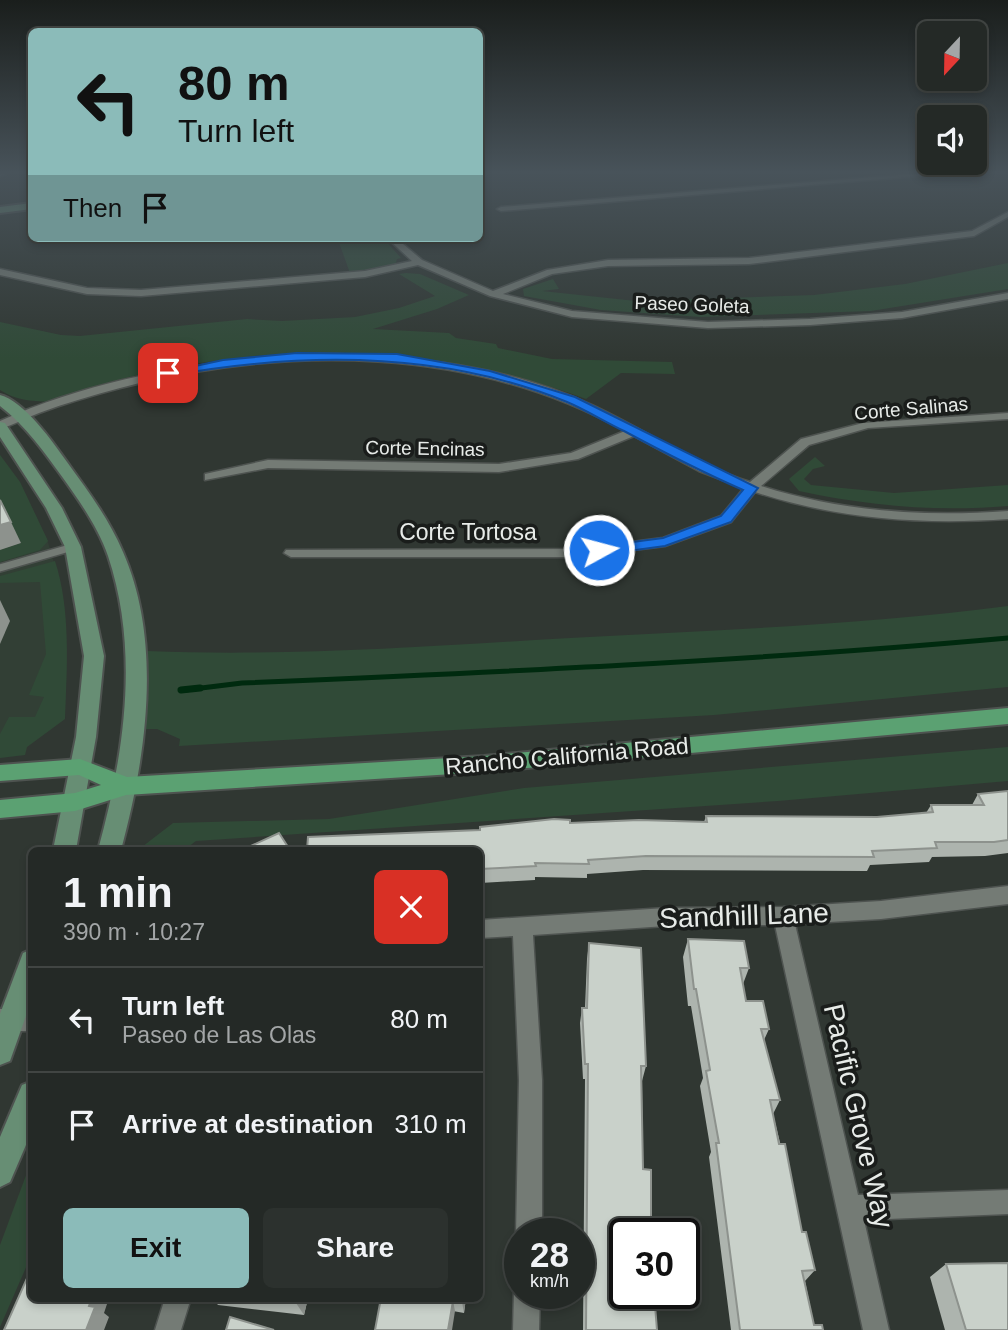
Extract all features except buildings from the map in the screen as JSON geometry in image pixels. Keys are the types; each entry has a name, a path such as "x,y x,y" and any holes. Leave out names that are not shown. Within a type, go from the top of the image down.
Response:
{"main road":[{"path":"0,398 35,428 99,518 122,577 134,624 136,654 126,786 111,847"},
{"path":"0,425 54,508 73,547 94,656 75,802 66,847"},
{"name":"Rancho California Road","path":"0,809 75,802 126,786 484,764 601,751 760,740 1008,716"},
{"name":"Rancho California Road","path":"0,773 80,767 126,786"},
{"path":"0,1051 14,1020 28,974"},
{"path":"0,1172 28,1105"}],"street":[{"path":"493,294 550,272 608,263 749,261 957,235"},
{"name":"Paseo Goleta","path":"396,242 419,262 493,294 572,314 708,325 810,322 902,316 1008,296"},
{"path":"0,272 87,291 141,293 365,274 419,262"},
{"path":"0,425 22,415 168,373 223,363 297,356 397,357 486,373 571,399 701,467 751,488 802,503 895,517 954,520 1008,515"},
{"name":"Corte Salinas","path":"751,488 804,442 867,425 1008,416"},
{"name":"Corte Encinas","path":"209,477 268,464 499,468 574,456 636,431"},
{"name":"Corte Tortosa","path":"290,553 578,553 665,542 726,519 751,488"},
{"name":"Sandhill Lane","path":"483,929 666,917 783,916 881,911 1008,895"},
{"name":"Pacific Grove Way","path":"783,916 876,1330"},
{"path":"522,926 531,1104 529,1218"},
{"path":"849,1208 1008,1202"},
{"path":"168,1330 177,1302"},
{"path":"526,1330 527,1309"}],"lane":[{"path":"0,568 73,547"}],"shaded area":[{"path":"0,455 20,482 47,539 61,586 67,650 65,719 49,719 22,735 0,734"}],"green space":[{"path":"339,242 387,242 401,258 397,259 395,266 350,273"},
{"path":"1008,263 1008,289 871,311 700,317 601,310 524,296 523,289 553,279 559,289 542,291 636,301 814,295 905,284"},
{"path":"399,274 420,274 469,295 437,309 373,329 449,333 456,338 496,344 498,348 552,359 672,362 675,374 621,373 586,399 487,370 437,361 386,355 285,354 234,358 159,370 89,388 53,402 23,399 0,390 0,322 61,335 80,336 247,319 282,321 355,317 399,308 435,296"},
{"path":"0,455 20,482 48,541 40,550 0,562 0,550 21,543 0,504"},
{"path":"815,457 825,466 813,469 804,479 811,485 894,493 1008,485 1008,506 903,506 851,501 799,491 789,479"},
{"path":"55,561 66,619 65,719 27,747 25,755 0,758 0,734 9,717 35,717 44,697 29,695 46,654 40,582 0,583 0,576"},
{"path":"1008,606 1008,687 714,715 179,746 180,739 157,729 146,729 147,651 252,653 412,647 844,622"},
{"path":"1008,747 1008,781 778,801 196,841 188,847 142,847 173,823 329,819 524,788"},
{"path":"28,1170 28,1263 0,1327 0,1245"}],"waterway":[{"path":"185,690 242,683 721,659 1008,638"},
{"path":"181,690 200,688"}],"route":[{"path":"168,373 223,363 297,356 397,357 486,373 571,399 701,467 751,488 726,519 665,542 599,550"}]}
